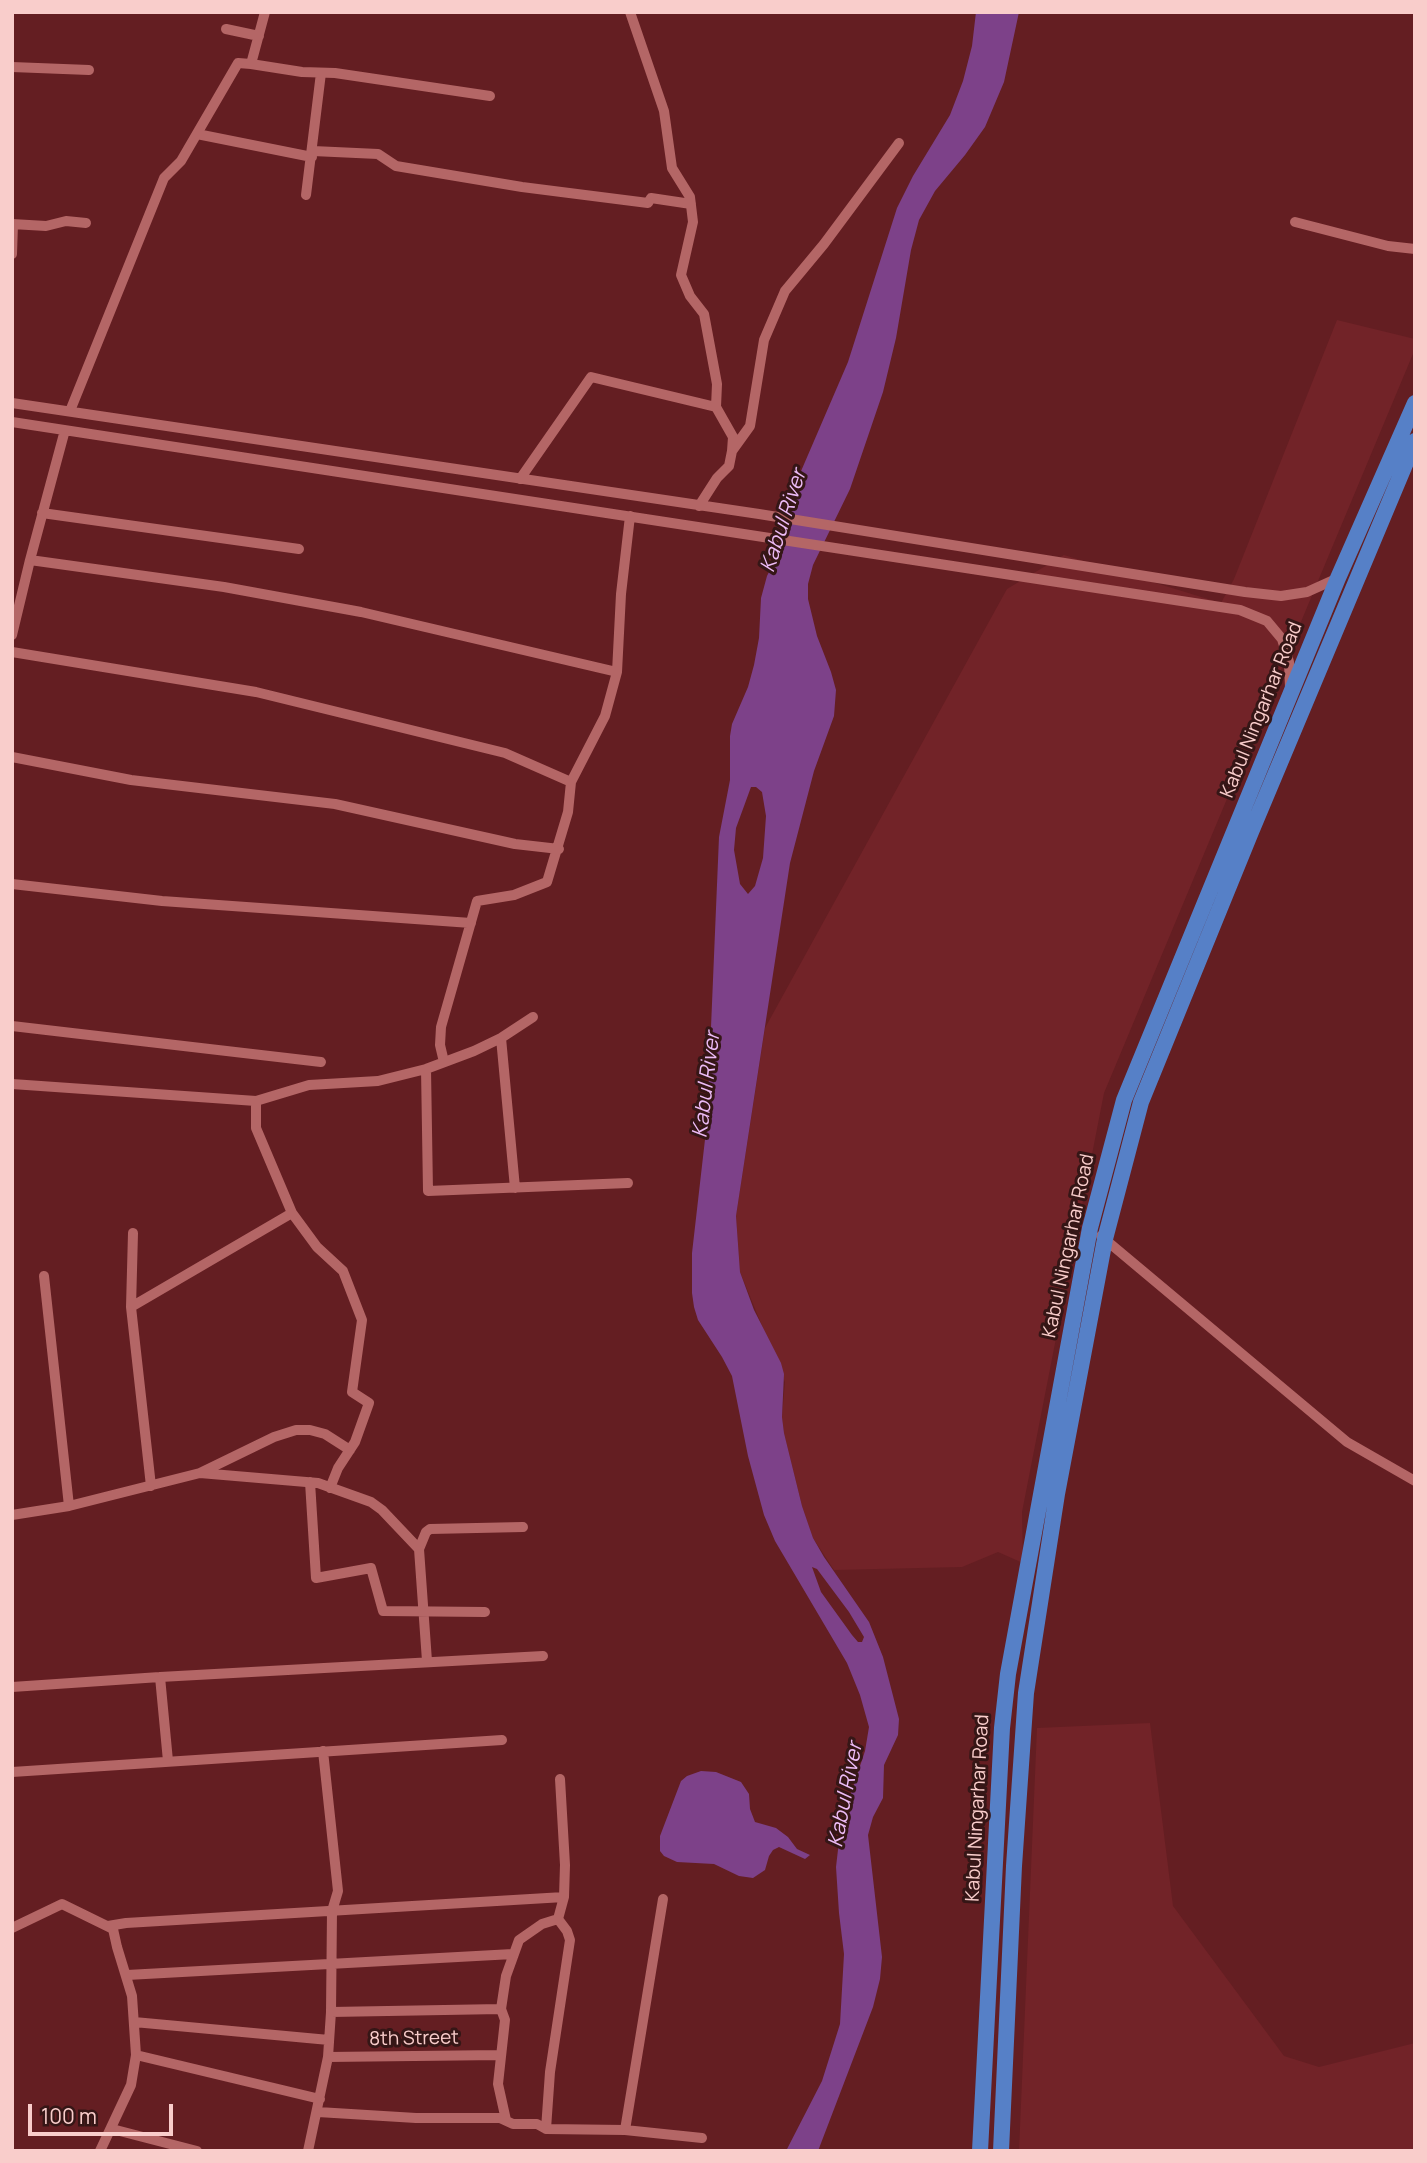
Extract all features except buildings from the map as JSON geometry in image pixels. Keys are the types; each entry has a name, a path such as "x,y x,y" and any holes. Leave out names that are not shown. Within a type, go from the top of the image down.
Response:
{"highway":[{"name":"Kabul Ningarhar Road","path":"980,2151 1002,1728 1007,1687 1090,1228 1124,1100 1338,578 1415,403"},
{"name":"Kabul Ningarhar Road","path":"1000,2151 1014,1866 1026,1693 1057,1494 1105,1239 1141,1102 1415,441"},
{"path":"988,2018 1007,2019"}],"street":[{"path":"251,64 265,12"},
{"path":"630,12 664,111 672,167 690,197 693,222 681,275 690,296 704,314 716,384 716,407 733,437 729,466 699,506"},
{"path":"226,29 259,36"},
{"path":"70,411 164,178 181,161 238,64 490,96"},
{"path":"12,67 89,70"},
{"path":"306,195 321,73"},
{"path":"197,134 313,154 378,154 396,166 522,187 648,203 651,198 691,204"},
{"path":"732,451 750,426 764,340 785,291 824,244 899,143"},
{"path":"12,254 13,224 46,226 66,221 86,223"},
{"path":"1295,222 1388,246 1415,249"},
{"path":"520,479 591,377 716,407"},
{"path":"12,403 759,514 1245,593 1281,596 1307,592 1338,578"},
{"path":"12,422 1240,610 1267,621 1282,639 1289,662 1290,697"},
{"path":"12,635 18,588 30,560 65,430"},
{"path":"430,485 433,466"},
{"path":"42,513 299,549"},
{"path":"444,1062 440,1045 441,1027 477,901 514,895 547,882 568,813 571,782 605,716 617,672 621,594 630,516"},
{"path":"30,560 224,587 347,609 617,672"},
{"path":"12,652 256,692 505,753 571,782"},
{"path":"12,757 131,780 335,804 515,844 559,849"},
{"path":"12,884 162,901 471,923"},
{"path":"12,1084 256,1101 309,1085 378,1080 426,1069 501,1038 533,1017"},
{"path":"12,1026 321,1062"},
{"path":"501,1038 515,1188"},
{"path":"426,1069 428,1191 628,1183"},
{"path":"256,1101 256,1128 292,1213 317,1247 343,1271 362,1320 352,1392 369,1403 355,1442 338,1468 330,1488"},
{"path":"131,1307 292,1213"},
{"path":"1090,1228 1347,1442 1415,1481"},
{"path":"132,1233 131,1307 151,1486"},
{"path":"44,1276 69,1506"},
{"path":"12,1515 69,1506 200,1473 274,1437 296,1430 325,1434 350,1450"},
{"path":"200,1473 310,1482 371,1502 419,1549"},
{"path":"310,1482 316,1578 371,1568 383,1611 485,1612"},
{"path":"427,1661 419,1549 426,1532 430,1529 523,1527"},
{"path":"12,1688 543,1656"},
{"path":"160,1677 168,1761"},
{"path":"12,1772 502,1740"},
{"path":"308,2151 328,2057 332,1911 338,1891 323,1751"},
{"path":"558,1919 564,1897 565,1865 560,1779"},
{"path":"108,1926 564,1897"},
{"path":"625,2130 663,1899"},
{"path":"12,1928 62,1904 113,1929 132,1996 136,2055 131,2085 100,2151"},
{"path":"506,2120 498,2084 505,2020 501,2009 506,1976 519,1940 542,1924 558,1919"},
{"path":"546,2129 550,2072 570,1940 558,1919"},
{"path":"127,1975 513,1954"},
{"path":"331,2012 501,2009"},
{"path":"134,2022 329,2040"},
{"path":"136,2055 320,2099"},
{"name":"8th Street","path":"328,2057 500,2055"},
{"path":"318,2112 416,2118 500,2118 513,2124 537,2124 546,2129 625,2130 702,2138"},
{"path":"112,2129 197,2151"}],"shaded area":[{"path":"1337,320 1415,339 1415,349 1104,1093 1022,1512 1023,1563 998,1552 962,1567 834,1570 813,1538 802,1506 784,1433 782,1417 785,1382 740,1272 736,1216 765,1028 1007,589 1064,555 1221,603 1234,579"},
{"path":"1150,1723 1173,1906 1284,2056 1319,2067 1415,2043 1415,2151 1019,2151 1037,1728"}],"water":[{"name":"Kabul River","path":"976,12 1019,12 1004,82 985,127 935,191 919,220 883,392 850,489 813,565 808,584 808,599 817,636 836,690 834,716 814,771 790,863 736,1216 740,1272 754,1310 784,1374 784,1433 802,1506 813,1538 869,1622 883,1657 899,1719 898,1735 884,1765 883,1798 873,1817 868,1835 882,1957 873,2007 818,2151 786,2151 822,2081 840,2024 844,1954 836,1867 844,1814 865,1751 869,1727 847,1663 775,1541 764,1515 748,1456 732,1376 698,1320 694,1307 692,1253 707,1122 719,837 730,780 732,724 754,665 759,638 761,598 767,576 779,552 783,513 848,362 897,208 950,115 972,46","holes":["751,787 762,792 766,816 763,858 755,886 748,894 740,884 734,850 736,828","812,1567 817,1569 849,1612 864,1637 862,1642 858,1642 852,1635 821,1592"]},
{"path":"701,1771 716,1772 741,1782 749,1794 750,1809 755,1822 776,1828 788,1837 797,1849 810,1855 805,1859 779,1847 769,1856 765,1870 753,1878 739,1876 714,1864 677,1862 664,1856 660,1851 660,1836 681,1781"}]}
